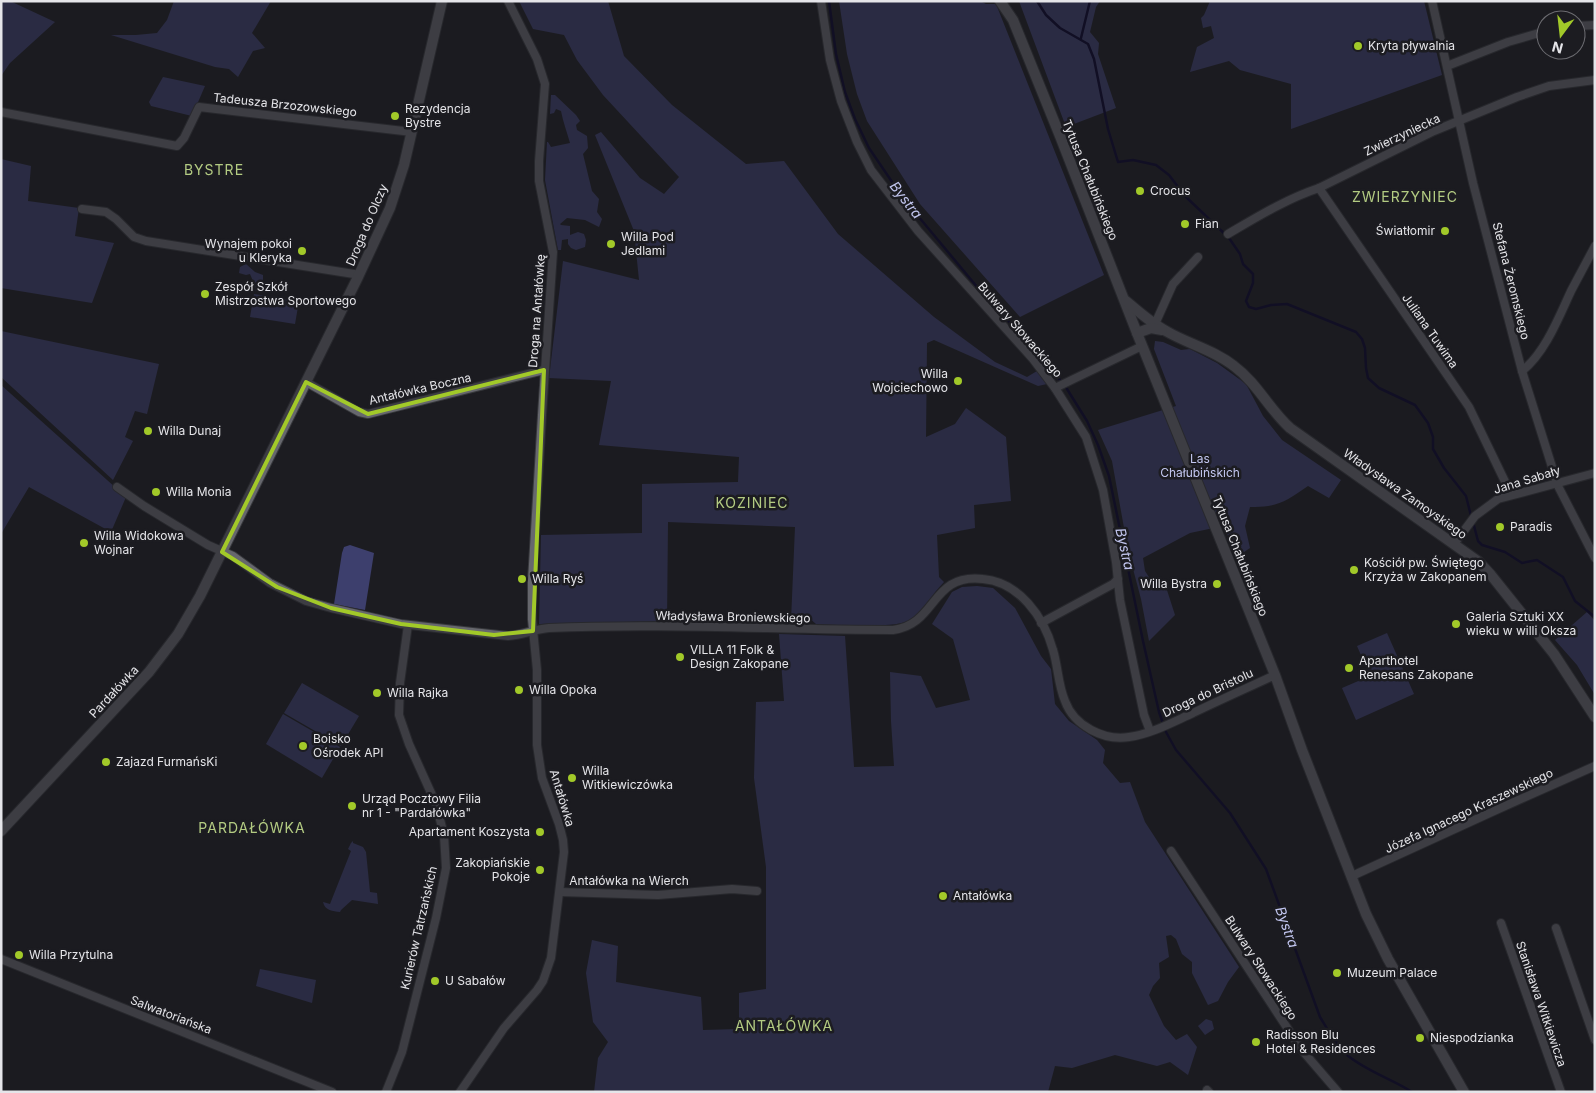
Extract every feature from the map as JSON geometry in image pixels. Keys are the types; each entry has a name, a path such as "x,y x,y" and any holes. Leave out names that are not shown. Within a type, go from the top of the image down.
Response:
{"street":[{"name":"Droga do Olczy","path":"222,552 390,208 402,172 442,1"},
{"name":"Droga na Antałówkę","path":"508,1 537,59 543,78 539,181 553,252 532,582 533,631"},
{"name":"Bulwary Słowackiego","path":"820,1 830,60 839,91 857,142 871,170 918,231 1013,335 1057,387 1086,437 1103,490 1120,600 1144,715 1153,730"},
{"name":"Tytusa Chałubińskiego","path":"1000,1 1013,20 1275,675 1366,914 1388,959 1464,1092"},
{"name":"Tytusa Chałubińskiego","path":"1010,1 1013,20"},
{"name":"Stefana Żeromskiego","path":"1432,1 1459,121 1522,371 1558,482 1574,519 1595,558"},
{"path":"1447,66 1508,42 1536,34"},
{"name":"Zwierzyniecka","path":"1228,234 1304,193 1319,188 1434,131 1549,86 1595,80"},
{"name":"Tadeusza Brzozowskiego","path":"1,112 177,146 184,138 199,107 412,132"},
{"name":"Juliana Tuwima","path":"1319,188 1469,407 1511,494"},
{"path":"82,209 106,212 134,237 146,241 358,276"},
{"path":"1522,371 1534,360 1541,349 1595,246"},
{"path":"1155,324 1173,284 1198,257"},
{"name":"Władysława Zamoyskiego","path":"1125,301 1166,331 1219,356 1237,367 1252,381 1275,412 1290,428 1479,562 1512,600 1554,654 1595,717"},
{"name":"Władysława Zamoyskiego","path":"1137,333 1151,328 1166,331"},
{"path":"1057,387 1142,346"},
{"name":"Antałówka Boczna","path":"306,382 359,412 368,414 544,370"},
{"name":"Jana Sabały","path":"1454,544 1466,526 1479,512 1498,499 1595,473"},
{"name":"Władysława Broniewskiego","path":"117,487 208,545 233,556 277,587 306,601 408,625 508,636 523,635 550,628 614,627 893,630 917,622 940,593 950,584 972,578 992,580 1014,589 1030,605 1041,623 1053,649 1064,700 1078,721 1094,731 1110,737 1128,737 1153,730"},
{"name":"Pardałówka","path":"1,831 129,695 161,658 194,608 222,552"},
{"path":"1041,623 1113,584 1118,579"},
{"name":"Kurierów Tatrzańskich","path":"386,1092 402,1052 440,901 446,868 444,835 435,802 409,744 399,715 400,683 408,625"},
{"name":"Antałówka","path":"460,1092 504,1028 537,990 543,981 551,958 564,852 563,840 542,778 537,745 537,670 533,631"},
{"name":"Droga do Bristolu","path":"1153,730 1275,675"},
{"name":"Józefa Ignacego Kraszewskiego","path":"1352,876 1494,810 1595,766"},
{"name":"Bulwary Słowackiego","path":"1171,851 1301,1049 1338,1092"},
{"name":"Antałówka na Wierch","path":"560,892 658,895 732,889 757,892"},
{"name":"Stanisława Witkiewicza","path":"1501,923 1561,1092"},
{"path":"1556,928 1595,1040"},
{"name":"Salwatoriańska","path":"1,959 332,1092"}],"highlighted area":[{"path":"544,370 533,631 494,635 401,624 331,608 277,587 222,552 306,382 368,414"}],"green space":[{"path":"1,1 10,1 55,22 10,63 1,76"},
{"path":"174,1 271,1 252,33 265,48 253,51 238,77 229,69 215,67 111,35 157,33 167,20"},
{"path":"519,1 608,1 624,56 672,105 746,164 784,161 838,234 934,317 995,362 1027,377 1037,371 1047,384 1038,386 934,340 927,343 926,437 955,424 966,408 1006,437 1011,501 974,505 975,528 937,535 939,577 944,582 920,612 910,620 892,625 837,625 816,624 808,617 803,616 793,624 791,621 795,527 668,522 667,621 539,624 541,535 642,533 642,484 738,482 739,457 599,445 611,381 549,378 563,261 639,280 634,231 595,135 601,132 640,178 664,194 679,177 603,95 577,60 564,35 533,29"},
{"path":"839,1 980,1 986,4 996,4 1104,275 1020,317 920,204 867,121 857,94 847,54"},
{"path":"1019,1 1100,1 1096,7 1090,32 1099,43 1098,54 1116,108 1066,127"},
{"path":"1210,1 1424,1 1442,75 1291,129 1291,84 1240,70 1229,61 1190,72 1197,47 1214,38 1211,26 1203,28 1201,18"},
{"path":"163,77 205,86 192,116 151,106 149,102"},
{"path":"551,95 555,95 576,115 580,121 576,125 577,130 587,136 588,148 583,154 592,191 599,199 597,212 602,219 599,227 585,220 567,218 560,224 570,226 570,235 578,232 584,234 586,240 585,247 576,250 568,244 568,239 562,240 561,250 558,250 545,180 547,142 551,147 570,143 561,111 556,109 554,113 550,114"},
{"path":"1,159 31,166 28,201 79,208 75,236 114,243 92,303 1,288"},
{"path":"246,264 255,272 263,275 263,288 261,291 257,292 254,289 250,274 239,273 240,267"},
{"path":"254,294 299,301 295,324 250,317"},
{"path":"1,331 159,364 147,414 135,411 125,437 133,441 113,480 1,377"},
{"name":"Las Chałubińskich","path":"1155,341 1163,342 1181,350 1190,349 1217,363 1246,384 1263,416 1282,440 1341,480 1329,498 1308,486 1274,505 1250,507 1245,526 1250,548 1238,556 1223,526 1190,533 1143,558 1145,571 1154,585 1165,584 1175,615 1149,641 1141,599 1128,550 1112,461 1098,430 1176,406 1154,349"},
{"path":"1,385 126,497 111,532 29,487 1,534"},
{"path":"350,545 374,553 365,610 334,604 342,553 344,547"},
{"path":"962,587 993,588 1015,608 1041,656 1051,669 1055,704 1069,721 1097,740 1105,750 1103,763 1120,783 1130,782 1145,822 1239,967 1218,1001 1208,1005 1192,973 1192,962 1182,954 1176,939 1171,935 1166,936 1169,957 1159,963 1160,978 1153,986 1149,995 1164,1026 1176,1040 1187,1034 1197,1047 1188,1075 1170,1062 1157,1066 1115,1055 1072,1068 1055,1066 1048,1092 594,1092 598,1058 608,1042 593,1022 586,973 592,940 618,946 616,982 701,997 703,1030 739,1029 739,993 766,989 766,867 754,778 756,702 784,701 779,634 845,636 854,767 894,766 890,672 921,676 936,708 970,700 953,639 932,624 952,592"},
{"path":"1587,612 1595,621 1595,695 1577,665 1555,640"},
{"path":"1387,633 1414,694 1356,720 1342,688 1370,676 1357,646"},
{"name":"Boisko Ośrodek API","path":"302,683 359,716 341,746 284,713"},
{"name":"Boisko Ośrodek API","path":"283,714 340,747 322,778 266,744"},
{"path":"353,841 353,843 363,847 366,852 370,892 377,893 378,904 352,900 340,912 330,910 323,902 330,904 351,851 348,849"},
{"path":"260,969 316,980 312,1003 256,986"},
{"path":"1206,1019 1212,1021 1214,1029 1205,1035 1198,1026"}],"waterway":[{"name":"Bystra","path":"829,1 836,54 845,92 869,148 903,198 988,300 1035,348 1067,389 1087,421 1109,476 1143,641 1159,712 1166,732 1176,750 1230,813 1266,869 1320,1017 1332,1037 1354,1061 1412,1092"},
{"path":"1037,1 1046,15 1060,28 1088,44 1094,59 1108,129 1118,162 1133,160 1156,165 1169,175 1185,196 1229,238 1240,254 1243,264 1253,274 1253,283 1246,301 1249,307 1256,309 1271,305 1287,304 1356,332 1362,339 1365,348 1368,378 1379,388 1415,405 1428,423 1433,437 1433,449 1444,468 1466,496 1471,516"},
{"path":"1081,38 1090,1"},
{"path":"1473,522 1478,541 1482,545 1505,552 1522,563 1537,560 1563,577 1575,601 1595,617"}],"place":[{"name":"Kryta pływalnia","path":"1358,46"},
{"name":"Rezydencja Bystre","path":"395,116"},
{"name":"Crocus","path":"1140,191"},
{"name":"Fian","path":"1185,224"},
{"name":"Światłomir","path":"1445,231"},
{"name":"Willa Pod Jedlami","path":"611,244"},
{"name":"Wynajem pokoi u Kleryka","path":"302,251"},
{"name":"Zespół Szkół Mistrzostwa Sportowego","path":"205,294"},
{"name":"Willa Wojciechowo","path":"958,381"},
{"name":"Willa Dunaj","path":"148,431"},
{"name":"Willa Monia","path":"156,492"},
{"name":"Paradis","path":"1500,527"},
{"name":"Willa Widokowa Wojnar","path":"84,543"},
{"name":"Kościół pw. Świętego Krzyża w Zakopanem","path":"1354,570"},
{"name":"Willa Ryś","path":"522,579"},
{"name":"Willa Bystra","path":"1217,584"},
{"name":"Galeria Sztuki XX wieku w willi Oksza","path":"1456,624"},
{"name":"VILLA 11 Folk & Design Zakopane","path":"680,657"},
{"name":"Aparthotel Renesans Zakopane","path":"1349,668"},
{"name":"Willa Opoka","path":"519,690"},
{"name":"Willa Rajka","path":"377,693"},
{"name":"Boisko Ośrodek API","path":"303,746"},
{"name":"Zajazd FurmańsKi","path":"106,762"},
{"name":"Willa Witkiewiczówka","path":"572,778"},
{"name":"Urząd Pocztowy Filia nr 1 - \"Pardałówka\"","path":"352,806"},
{"name":"Apartament Koszysta","path":"540,832"},
{"name":"Zakopiańskie Pokoje","path":"540,870"},
{"name":"Antałówka","path":"943,896"},
{"name":"Willa Przytulna","path":"19,955"},
{"name":"Muzeum Palace","path":"1337,973"},
{"name":"U Sabałów","path":"435,981"},
{"name":"Niespodzianka","path":"1420,1038"},
{"name":"Radisson Blu Hotel & Residences","path":"1256,1042"}],"district":[{"name":"BYSTRE","path":"214,170"},
{"name":"ZWIERZYNIEC","path":"1405,197"},
{"name":"KOZINIEC","path":"752,503"},
{"name":"PARDAŁÓWKA","path":"252,828"},
{"name":"ANTAŁÓWKA","path":"784,1026"}]}
